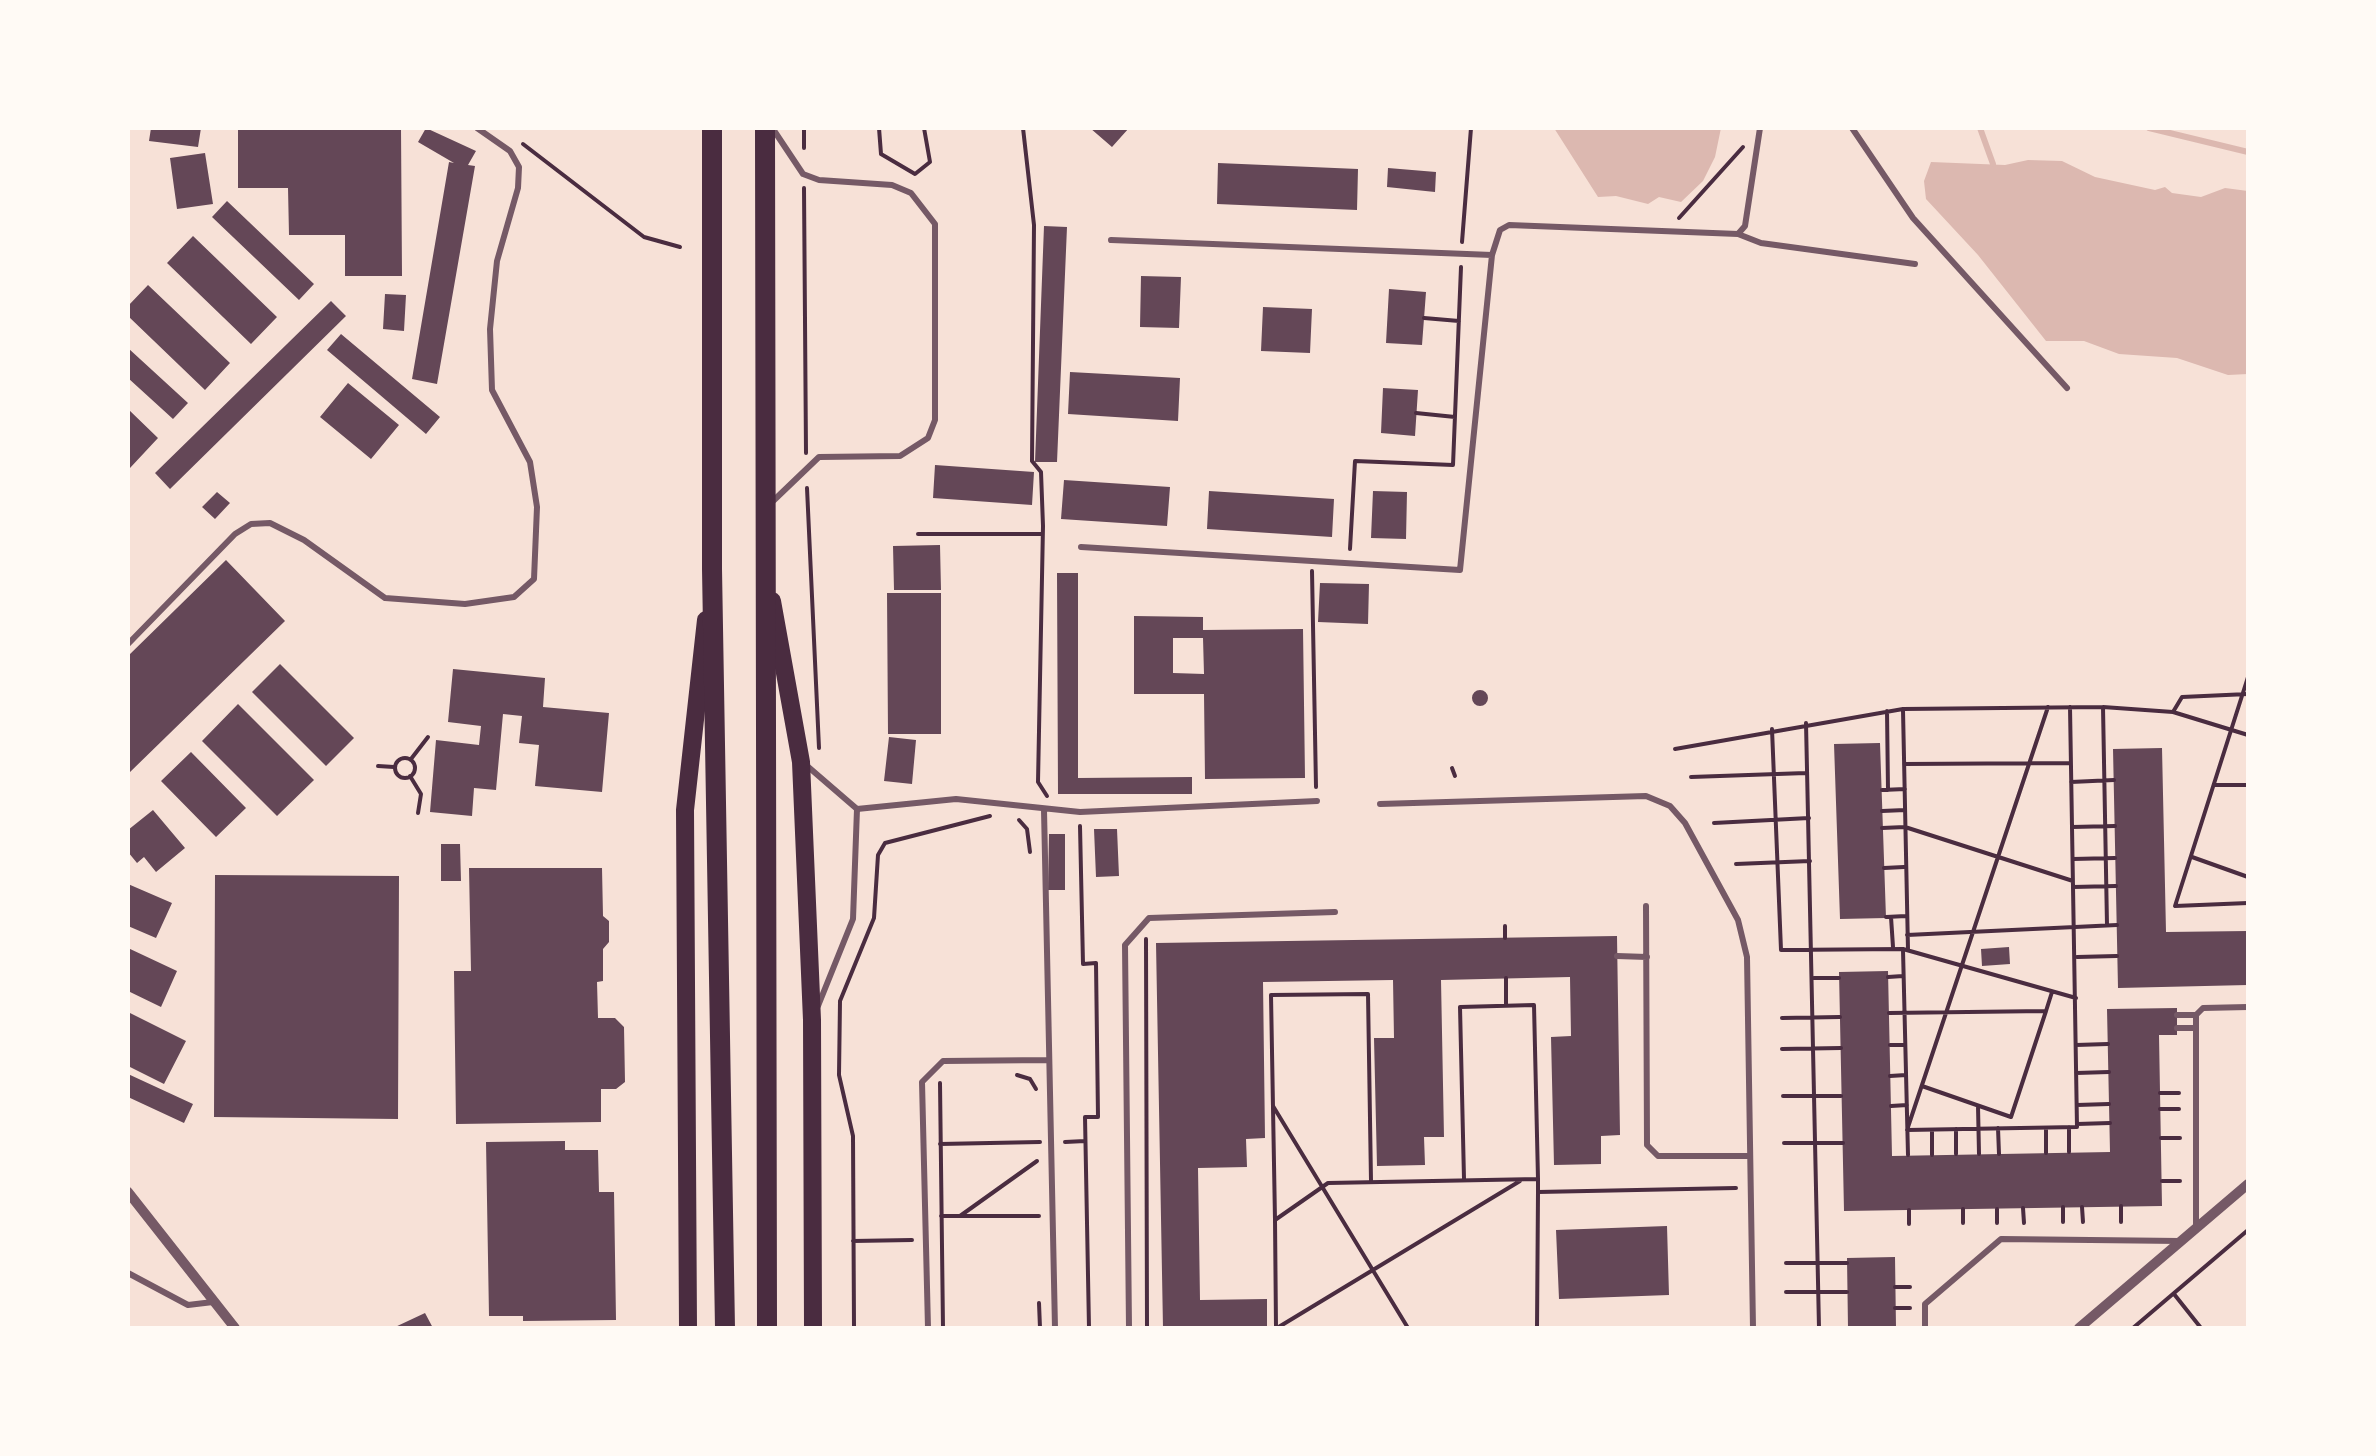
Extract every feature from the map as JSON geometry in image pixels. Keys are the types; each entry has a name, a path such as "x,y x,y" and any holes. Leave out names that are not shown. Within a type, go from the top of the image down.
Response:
{"highway":[{"path":"712,128 712,570 725,1328"},
{"path":"767,1328 762,527 769,128"}],"main road":[{"path":"764,552 801,762 812,1020 813,1328"},
{"path":"688,1328 684,810 712,570"}],"street":[{"path":"2079,1328 2248,1184"},
{"path":"128,1192 235,1328"}],"lane":[{"path":"128,644 235,534 251,524 270,524 304,540 386,598 465,604 514,597 534,579 538,507 530,462 510,431 492,390 490,344 497,261 518,188 520,167 510,151 477,128"},
{"path":"762,527 771,503 818,456 900,456 928,438 934,420 935,224 911,192 892,185 820,180 804,174 769,128"},
{"path":"1738,234 1745,226 1760,128"},
{"path":"1852,128 1914,218 2067,388"},
{"path":"1081,546 1460,570 1492,256 1495,238 1509,224 1738,234 1761,243 1915,264"},
{"path":"1111,240 1492,256"},
{"path":"801,762 820,773 857,809 853,918 812,1020"},
{"path":"1380,804 1646,796 1670,806 1718,879 1738,920 1747,957 1754,1328"},
{"path":"857,809 956,799 1000,800 1044,810 1080,812 1317,801"},
{"path":"1044,810 1055,1328"},
{"path":"1646,906 1647,1145 1658,1156 1750,1156"},
{"path":"1130,1328 1126,945 1149,918 1335,912"},
{"path":"1617,956 1647,956"},
{"path":"2177,1014 2196,1014 2203,1008 2248,1007"},
{"path":"2196,1014 2196,1230"},
{"path":"2178,1028 2196,1028"},
{"path":"928,1328 922,1082 942,1061 1050,1060"},
{"path":"1925,1328 1925,1304 2000,1239 2182,1241"},
{"path":"128,1273 188,1305 214,1302"}],"path":[{"path":"879,128 881,154 915,174 930,162 924,128"},
{"path":"1022,128 1034,225 1032,461 1041,472 1038,782 1043,793 1055,800"},
{"path":"1349,564 1355,461 1453,465 1471,128"},
{"path":"1666,232 1760,128"},
{"path":"515,138 644,238 680,247"},
{"path":"1424,318 1459,321"},
{"path":"1416,412 1455,418"},
{"path":"918,534 1042,534"},
{"path":"1312,561 1317,801"},
{"path":"2248,677 2246,694 2175,906 2248,903"},
{"path":"2173,712 2182,697 2246,694"},
{"path":"2102,707 2106,925"},
{"path":"1674,748 1903,709 2102,707 2173,712 2248,735"},
{"path":"1908,1130 2048,708"},
{"path":"2070,708 2077,1124"},
{"path":"1903,709 1908,1155"},
{"path":"1887,711 1885,790 1905,790"},
{"path":"1806,724 1816,1048 1818,1328"},
{"path":"1772,729 1781,950 1905,949 2076,998"},
{"path":"411,760 428,736"},
{"path":"394,767 400,758 411,760"},
{"path":"410,776 415,768 411,760"},
{"path":"1904,764 2070,764"},
{"path":"378,766 394,767"},
{"path":"394,767 398,776 410,776"},
{"path":"1452,768 1454,776"},
{"path":"1691,777 1807,773"},
{"path":"410,776 422,794 418,813"},
{"path":"2071,782 2114,780"},
{"path":"2214,785 2248,785"},
{"path":"1882,811 1905,810"},
{"path":"1080,812 1083,964 1096,963 1098,1117 1085,1117 1089,1328"},
{"path":"854,1328 853,1136 839,1075 840,1001 874,918 878,855 885,843 999,815"},
{"path":"1018,818 1027,830 1030,852"},
{"path":"1714,823 1809,818"},
{"path":"2072,827 2114,826"},
{"path":"1882,828 1906,827 2073,884 2116,886"},
{"path":"2190,857 2248,877"},
{"path":"2073,858 2115,858"},
{"path":"1736,864 1810,861"},
{"path":"1884,868 1906,867"},
{"path":"1892,949 1889,917 1907,916"},
{"path":"1908,935 2116,925"},
{"path":"1505,926 1505,938"},
{"path":"1146,934 1147,1328"},
{"path":"2075,957 2117,956"},
{"path":"1888,977 1904,976"},
{"path":"1506,978 1506,1006"},
{"path":"1814,978 1839,978"},
{"path":"2008,1128 2053,990"},
{"path":"1276,1328 1270,995 1368,994 1371,1182"},
{"path":"1464,1181 1460,1006 1534,1005 1537,1328"},
{"path":"1889,1013 2046,1011"},
{"path":"1782,1018 1840,1018"},
{"path":"2076,1045 2108,1044"},
{"path":"1890,1045 1906,1045"},
{"path":"1782,1049 1841,1048"},
{"path":"2076,1073 2108,1072"},
{"path":"1004,1075 1030,1080 1036,1087 1036,1105"},
{"path":"1890,1076 1906,1075"},
{"path":"943,1079 937,1088 944,1328"},
{"path":"1922,1086 2012,1117"},
{"path":"2160,1093 2179,1093"},
{"path":"1783,1096 1842,1096"},
{"path":"2077,1105 2109,1104"},
{"path":"1891,1106 1907,1105"},
{"path":"1273,1106 1408,1328"},
{"path":"1978,1106 1979,1154"},
{"path":"2160,1109 2179,1109"},
{"path":"1908,1130 2110,1123"},
{"path":"2069,1127 2069,1152"},
{"path":"1998,1128 1998,1154"},
{"path":"2046,1128 2046,1153"},
{"path":"1932,1129 1932,1155"},
{"path":"1956,1129 1956,1154"},
{"path":"2161,1138 2180,1138"},
{"path":"939,1144 1037,1142"},
{"path":"1784,1143 1842,1143"},
{"path":"960,1216 1038,1161 1038,1179"},
{"path":"1275,1220 1323,1186 1538,1179"},
{"path":"1276,1328 1521,1180"},
{"path":"2162,1181 2180,1181"},
{"path":"1538,1192 1751,1188"},
{"path":"2121,1206 2121,1222"},
{"path":"2082,1207 2083,1222"},
{"path":"2023,1208 2024,1223"},
{"path":"2063,1208 2063,1222"},
{"path":"1963,1209 1963,1224"},
{"path":"1997,1209 1997,1223"},
{"path":"1909,1210 1909,1224"},
{"path":"941,1216 1039,1216"},
{"path":"2132,1328 2248,1230"},
{"path":"853,1240 942,1239"},
{"path":"1786,1263 1847,1263"},
{"path":"1895,1287 1910,1287"},
{"path":"1040,1291 1040,1328"},
{"path":"1786,1292 1848,1292"},
{"path":"2174,1294 2201,1328"},
{"path":"1896,1308 1910,1308"}],"shaded area":[{"path":"1554,128 1721,128 1715,157 1703,181 1681,202 1659,197 1648,204 1616,196 1598,197"},
{"path":"2028,160 2062,161 2095,177 2155,190 2165,187 2172,193 2201,197 2225,188 2248,191 2248,374 2228,375 2177,358 2119,354 2084,341 2046,341 1978,255 1926,199 1924,181 1931,162 2005,165"}],"building":[{"path":"151,128 201,128 198,147 149,141"},
{"path":"238,128 401,128 402,276 345,276 345,235 289,235 288,188 238,188"},
{"path":"426,128 476,151 468,165 475,166 437,384 412,379 449,162 454,163 418,142"},
{"path":"1090,128 1129,128 1112,147"},
{"path":"205,153 213,204 177,209 170,158"},
{"path":"1218,163 1358,169 1357,210 1217,204"},
{"path":"1388,168 1436,172 1435,192 1387,187"},
{"path":"227,201 314,284 299,300 212,217"},
{"path":"1044,226 1067,227 1057,462 1035,462"},
{"path":"193,236 277,317 251,344 167,263"},
{"path":"1141,276 1181,277 1179,328 1140,327"},
{"path":"148,285 230,363 205,390 128,316 128,306"},
{"path":"1389,289 1426,292 1422,345 1386,343"},
{"path":"385,294 406,295 404,331 383,329"},
{"path":"331,301 346,316 170,489 155,473"},
{"path":"1263,307 1312,309 1310,353 1261,351"},
{"path":"341,334 440,417 426,434 327,350"},
{"path":"128,348 188,403 173,419 128,378"},
{"path":"1070,372 1180,378 1178,421 1068,414"},
{"path":"348,383 399,425 371,459 320,417"},
{"path":"1383,388 1418,390 1415,436 1381,433"},
{"path":"128,409 158,438 130,468 128,465"},
{"path":"935,465 1034,472 1032,505 933,498"},
{"path":"1064,480 1170,487 1167,526 1061,519"},
{"path":"1209,491 1334,499 1332,537 1207,529"},
{"path":"1373,491 1407,492 1406,539 1371,538"},
{"path":"217,492 230,503 215,519 202,507"},
{"path":"940,545 941,590 894,590 893,546"},
{"path":"226,560 285,621 128,774 128,656"},
{"path":"1057,573 1078,573 1078,778 1192,777 1192,794 1058,794"},
{"path":"1320,583 1369,584 1368,624 1318,622"},
{"path":"887,593 941,593 941,734 888,734"},
{"path":"1134,616 1203,617 1203,630 1303,629 1305,778 1205,779 1204,694 1134,694","holes":["1173,638 1203,638 1204,674 1173,673"]},
{"path":"280,664 354,738 326,766 252,692"},
{"path":"453,669 545,678 543,707 609,713 602,792 535,786 539,745 519,743 522,716 503,714 496,790 474,788 472,816 430,812 436,740 479,745 481,726 448,722"},
{"path":"1480,690 1488,698 1480,706 1472,698"},
{"path":"238,704 314,780 277,816 202,741"},
{"path":"889,737 916,740 912,784 884,781"},
{"path":"1880,743 1886,918 1840,919 1834,744"},
{"path":"2162,748 2166,932 2248,931 2248,985 2118,988 2113,749"},
{"path":"191,752 246,808 216,837 161,781"},
{"path":"153,810 185,848 156,872 144,857 137,863 128,852 128,830"},
{"path":"1094,829 1117,829 1119,876 1096,877"},
{"path":"1049,834 1065,834 1065,890 1048,890"},
{"path":"441,844 460,844 461,881 441,881"},
{"path":"469,868 602,868 603,916 609,921 609,942 603,949 603,981 597,982 598,1018 615,1018 624,1027 625,1082 616,1089 601,1089 601,1122 456,1124 454,971 471,971"},
{"path":"215,875 399,876 398,1119 214,1117"},
{"path":"128,884 172,903 156,938 128,926"},
{"path":"1617,936 1620,1135 1601,1136 1601,1164 1554,1165 1551,1037 1571,1036 1570,977 1441,980 1444,1137 1424,1137 1425,1165 1377,1166 1374,1038 1394,1038 1393,980 1263,982 1265,1138 1246,1139 1247,1167 1198,1168 1200,1300 1267,1299 1267,1328 1163,1328 1156,943"},
{"path":"2009,947 2010,964 1982,966 1981,949"},
{"path":"128,948 177,971 161,1007 128,991"},
{"path":"1888,971 1892,1156 2110,1152 2107,1009 2177,1008 2177,1035 2159,1035 2162,1206 1844,1211 1839,972"},
{"path":"128,1012 186,1041 164,1084 128,1066"},
{"path":"128,1074 193,1104 184,1123 128,1097"},
{"path":"565,1141 565,1150 598,1150 599,1192 614,1192 616,1320 523,1321 523,1316 489,1316 486,1142"},
{"path":"1667,1226 1669,1295 1559,1299 1556,1230"},
{"path":"1895,1257 1896,1328 1848,1328 1847,1258"},
{"path":"425,1313 433,1328 393,1328"}],"waterway":[{"path":"1980,128 1993,164"},
{"path":"2149,128 2248,152"}]}
